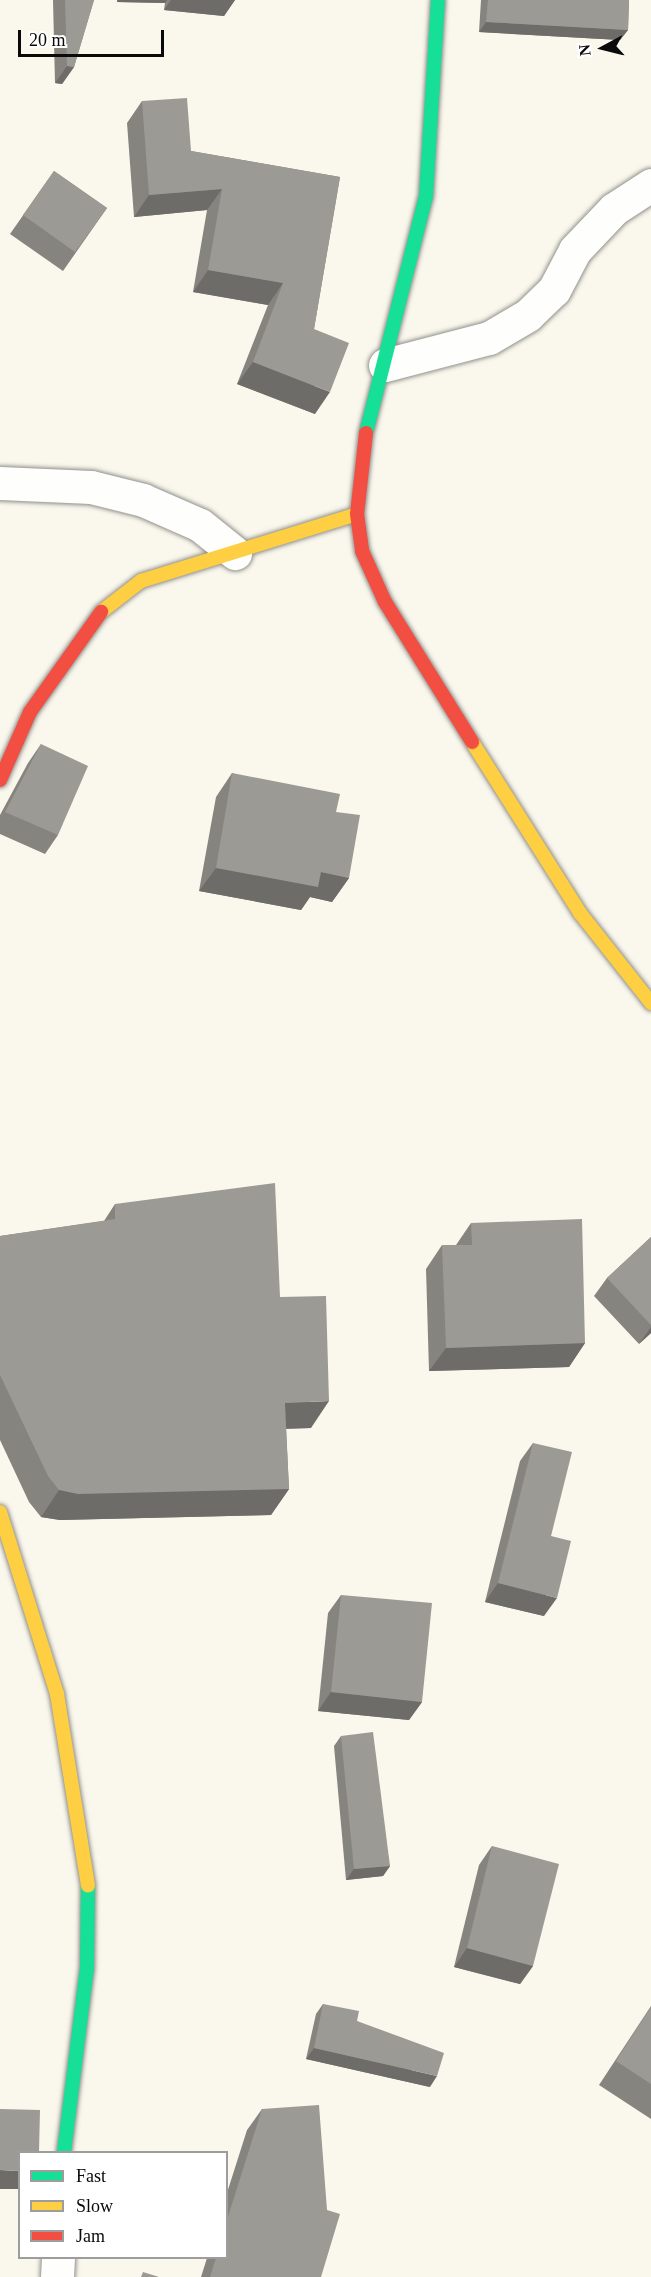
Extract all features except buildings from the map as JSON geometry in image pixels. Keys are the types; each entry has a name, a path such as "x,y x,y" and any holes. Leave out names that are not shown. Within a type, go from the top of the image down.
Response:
{"street":[{"path":"438,0 426,196 361,454 357,514 362,551 385,602 435,688 518,810 580,913 651,1003"},
{"path":"385,365 489,338 528,315 554,290 575,249 614,209 651,185"},
{"path":"0,483 91,488 143,500 200,525 235,553"},
{"path":"0,780 30,712 103,609 141,581 357,514"},
{"path":"0,1512 57,1694 88,1882 87,1968 64,2151"},
{"path":"57,2277 58,2259"}],"traffic: fast":[{"path":"366,433 426,196 438,0"},
{"path":"64,2151 87,1968 88,1886"}],"traffic: slow":[{"path":"101,612 141,581 357,514"},
{"path":"472,742 580,913 651,1003"},
{"path":"0,1512 57,1694 88,1886"}],"traffic: jam":[{"path":"366,433 357,514 362,551 385,602 472,742"},
{"path":"0,780 30,712 101,612"}]}
